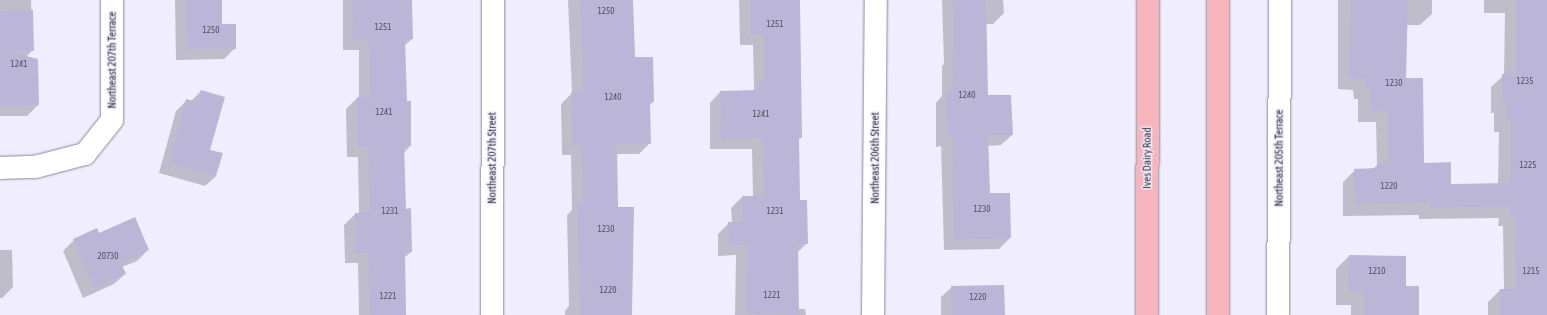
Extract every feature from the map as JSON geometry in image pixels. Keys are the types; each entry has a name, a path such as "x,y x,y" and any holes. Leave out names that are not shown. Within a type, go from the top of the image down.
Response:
{"main road":[{"name":"Ives Dairy Road","path":"1147,315 1148,0"},
{"path":"1218,0 1218,315"}],"street":[{"name":"Northeast 207th Terrace","path":"0,168 35,167 85,154 112,120 112,0"},
{"name":"Northeast 207th Street","path":"492,315 493,0"},
{"name":"Northeast 206th Street","path":"873,315 876,0"},
{"name":"Northeast 205th Terrace","path":"1278,315 1280,0"}],"building":[{"path":"186,0 222,0 222,24 236,24 236,49 187,49"},
{"path":"352,0 412,0 413,39 405,39 407,101 411,101 411,146 404,146 406,209 411,208 412,252 405,252 406,315 370,315 368,253 355,253 355,213 370,212 368,147 357,147 357,97 370,98 369,40 353,40"},
{"path":"580,0 633,0 635,57 653,57 654,102 650,102 651,144 617,144 618,207 634,207 632,315 580,315 577,203 583,203 581,145 572,145 571,92 583,92"},
{"path":"750,0 800,0 802,138 799,138 800,200 807,200 808,244 798,244 799,315 746,314 747,245 729,245 728,222 742,222 742,196 764,196 763,138 721,139 720,91 759,90 758,82 764,82 764,35 750,35"},
{"path":"953,0 986,0 988,95 1011,95 1013,135 988,135 990,193 1010,193 1011,238 954,240 952,136 947,136 946,91 953,91"},
{"path":"1350,0 1408,0 1406,78 1423,78 1424,163 1451,162 1451,184 1510,183 1510,120 1506,120 1506,102 1502,102 1502,74 1516,74 1516,0 1547,0 1547,315 1500,315 1500,289 1516,289 1515,215 1510,215 1510,206 1430,208 1431,203 1355,204 1354,169 1377,168 1377,164 1388,163 1388,111 1370,110 1370,88 1365,88 1365,78 1349,78"},
{"path":"33,10 34,51 7,51 38,59 39,105 0,106 0,11"},
{"path":"201,90 225,97 210,150 223,153 216,176 169,163 186,99 198,102"},
{"path":"135,217 149,250 121,263 126,274 94,288 73,239 97,228 99,233"},
{"path":"1349,255 1406,256 1406,286 1419,286 1419,315 1364,315 1364,292 1348,292"},
{"path":"1004,285 1005,315 952,315 951,286"}]}
